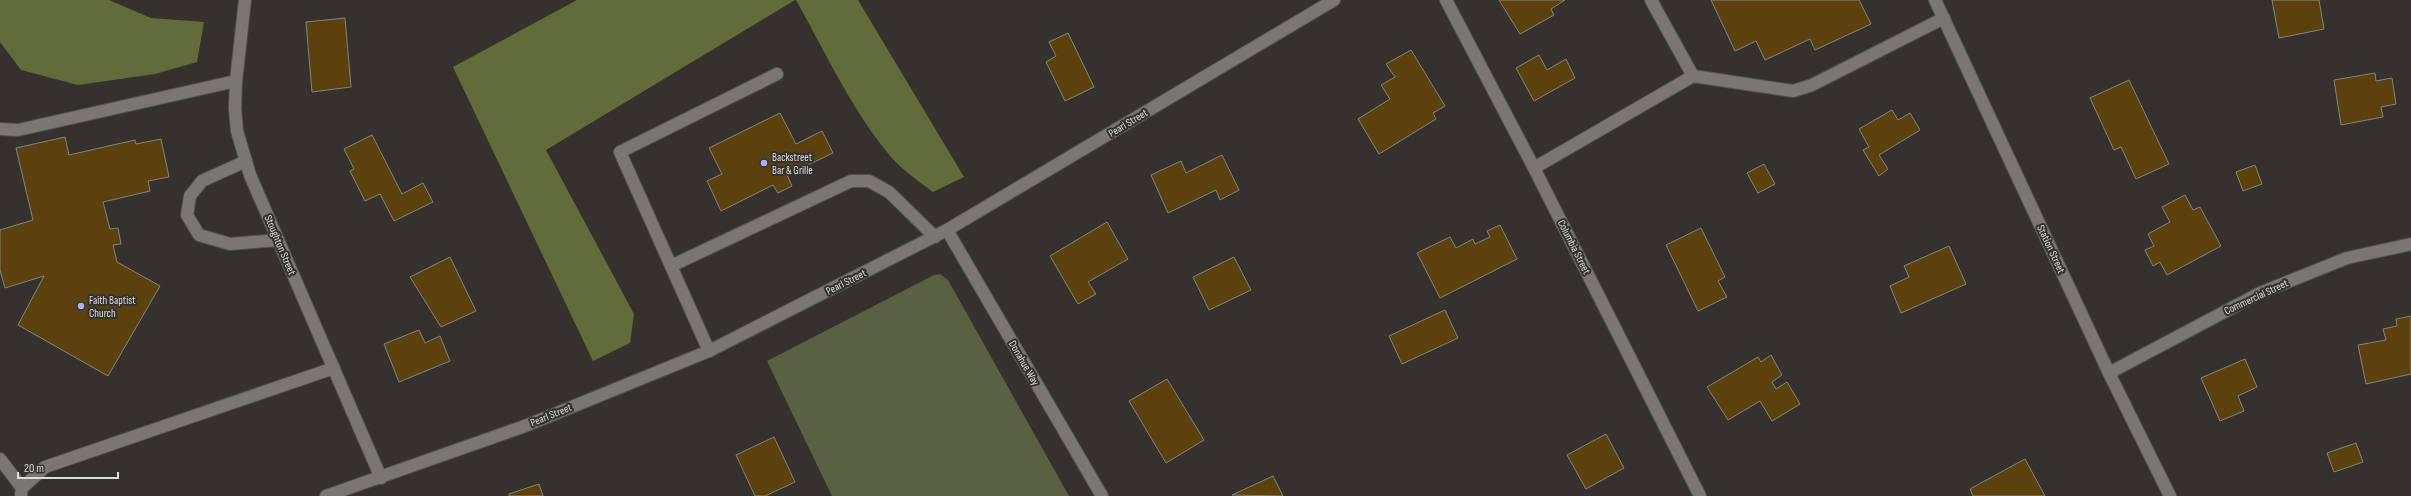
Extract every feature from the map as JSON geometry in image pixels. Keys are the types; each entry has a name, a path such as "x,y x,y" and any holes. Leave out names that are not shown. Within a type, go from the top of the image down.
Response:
{"street":[{"name":"Stoughton Street","path":"245,0 236,81 236,131 246,161 278,240 381,478"},
{"name":"Pearl Street","path":"326,496 381,478 525,426 709,351 947,230 1334,0"},
{"name":"Columbia Street","path":"1446,0 1534,168 1700,496"},
{"path":"1651,0 1693,76"},
{"name":"Station Street","path":"1935,0 2109,373 2170,496"},
{"path":"1534,168 1693,76 1793,91 1812,85 1944,18"},
{"path":"709,351 620,152 777,74"},
{"path":"0,129 18,130 236,81"},
{"path":"246,161 202,181 190,196 187,215 199,235 230,244 278,240"},
{"path":"671,266 851,181 869,181 889,192 934,237"},
{"name":"Donahue Way","path":"947,230 1102,496"},
{"name":"Commercial Street","path":"2109,373 2260,293 2347,258 2411,244"},
{"path":"0,459 22,492 45,467 334,368"}],"green space":[{"path":"0,0 109,0 151,18 204,22 197,62 155,74 78,85 21,70 0,42"},
{"path":"577,0 795,0 546,150 634,314 630,343 593,361 453,67"},
{"path":"796,0 858,0 964,177 933,192 908,174 892,158 874,135 850,98"},
{"path":"940,274 948,280 1069,496 832,496 767,361 934,275"}],"building":[{"path":"1499,0 1565,0 1551,9 1554,15 1520,34"},
{"path":"1711,0 1859,0 1871,24 1815,50 1810,39 1765,60 1756,41 1735,51"},
{"path":"2272,0 2319,0 2324,29 2279,38"},
{"path":"345,18 351,87 312,92 306,22"},
{"path":"1068,33 1094,87 1065,101 1046,62 1056,56 1049,42"},
{"path":"1411,50 1445,106 1433,113 1436,119 1379,154 1358,119 1390,99 1381,85 1395,77 1386,64"},
{"path":"1539,55 1547,70 1566,59 1575,78 1534,101 1516,68"},
{"path":"2375,73 2376,81 2392,78 2396,104 2381,107 2383,117 2341,125 2334,80"},
{"path":"2129,80 2169,164 2136,179 2121,147 2114,150 2090,98"},
{"path":"1892,110 1898,120 1910,113 1920,130 1879,155 1888,169 1879,176 1863,150 1869,147 1859,129"},
{"name":"Backstreet Bar & Grille","path":"780,113 796,144 822,131 833,153 787,175 792,186 778,193 773,185 721,211 707,181 722,174 709,148"},
{"path":"372,135 402,194 423,183 433,202 394,221 380,194 365,201 350,171 354,169 344,149"},
{"path":"65,137 69,155 135,140 136,144 161,139 169,177 148,181 150,191 103,202 110,229 118,228 121,244 113,245 117,262 160,286 108,376 18,325 44,276 5,288 0,270 0,230 33,220 16,148"},
{"path":"1222,155 1239,190 1220,200 1216,190 1168,213 1151,175 1181,161 1186,173"},
{"path":"1764,164 1775,184 1758,193 1747,173"},
{"path":"2255,165 2262,184 2243,191 2236,172"},
{"path":"2185,195 2193,210 2200,207 2221,246 2167,275 2160,262 2153,266 2145,250 2154,246 2148,234 2170,222 2162,207"},
{"path":"1107,222 1128,259 1088,282 1096,294 1078,304 1050,256"},
{"path":"1500,225 1517,259 1440,298 1417,253 1450,237 1456,248 1473,239 1475,244 1490,237 1487,231"},
{"path":"1701,228 1725,277 1718,281 1727,297 1698,311 1666,245"},
{"path":"1949,246 1966,284 1901,313 1890,286 1909,277 1904,266"},
{"path":"450,257 476,311 441,327 410,277"},
{"path":"1234,257 1251,290 1209,310 1193,277"},
{"path":"1445,310 1458,338 1402,364 1389,336"},
{"path":"2411,316 2411,374 2366,384 2358,345 2386,340 2383,329 2397,326 2396,319"},
{"path":"419,330 425,343 440,336 450,361 399,382 384,344"},
{"path":"1771,355 1782,375 1772,382 1776,389 1787,382 1800,404 1772,421 1760,401 1728,420 1707,387 1758,357 1761,362"},
{"path":"2245,359 2257,387 2238,396 2244,411 2220,421 2201,378"},
{"path":"1167,379 1204,440 1166,463 1129,401"},
{"path":"1606,434 1624,468 1586,489 1567,455"},
{"path":"774,437 795,482 765,496 755,496 736,455"},
{"path":"2356,443 2363,462 2334,472 2327,453"},
{"path":"2025,459 2045,496 1973,496 1970,489"},
{"path":"1273,476 1283,496 1232,495"},
{"path":"539,484 543,496 509,496 509,494"}],"place":[{"name":"Backstreet Bar & Grille","path":"764,163"},
{"name":"Faith Baptist Church","path":"81,306"}]}
